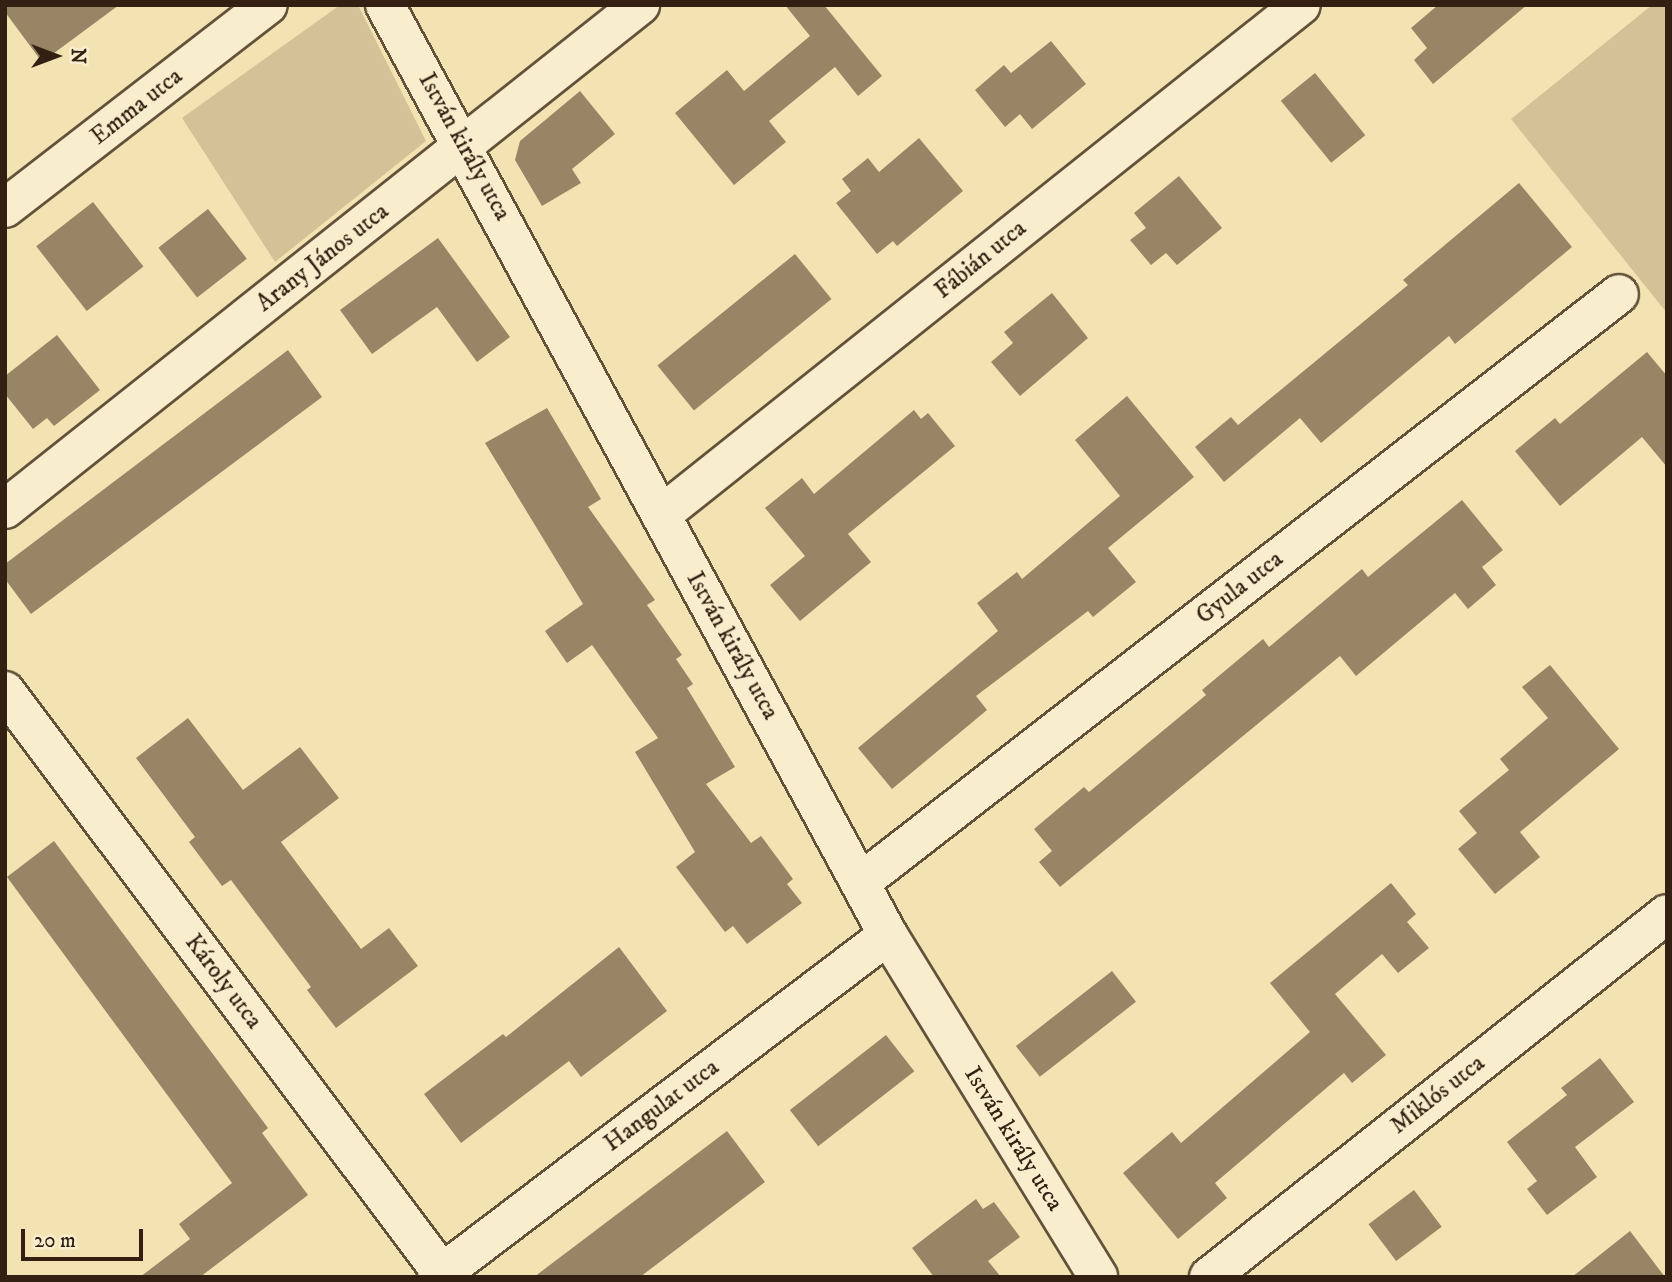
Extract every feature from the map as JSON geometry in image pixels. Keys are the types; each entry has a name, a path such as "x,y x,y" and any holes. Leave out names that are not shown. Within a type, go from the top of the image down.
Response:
{"street":[{"name":"Emma utca","path":"5,208 268,5"},
{"name":"István király utca","path":"385,5 464,146 888,935 1098,1277"},
{"name":"Arany János utca","path":"5,509 640,5"},
{"name":"Fábián utca","path":"661,515 1301,5"},
{"name":"Gyula utca","path":"861,882 1619,294"},
{"name":"Károly utca","path":"5,691 439,1275"},
{"name":"Miklós utca","path":"1209,1277 1667,914"},
{"name":"Hangulat utca","path":"439,1275 888,935"}],"shaded area":[{"path":"340,5 358,5 426,141 275,262 182,118"},
{"path":"1652,5 1667,5 1667,313 1511,119"}],"building":[{"path":"5,5 119,5 42,62 5,12"},
{"path":"785,5 824,5 882,76 858,96 835,67 769,121 786,142 734,185 675,113 727,70 744,91 810,36"},
{"path":"1438,5 1527,5 1433,84 1414,60 1427,48 1411,28"},
{"path":"1051,41 1086,84 1032,129 1020,114 1005,127 975,90 1004,65 1011,73"},
{"path":"1315,73 1365,135 1331,163 1281,101"},
{"path":"580,91 615,134 572,169 581,183 542,206 515,160 520,141"},
{"path":"919,138 963,191 897,246 893,241 877,254 836,203 851,191 842,179 868,158 879,172"},
{"path":"1179,176 1222,228 1177,265 1166,253 1151,265 1130,240 1146,228 1134,213"},
{"path":"1519,183 1572,247 1455,344 1449,336 1321,443 1300,418 1224,482 1195,447 1231,417 1238,425 1408,285 1403,280"},
{"path":"93,202 143,267 87,311 36,246"},
{"path":"208,209 247,259 197,297 158,248"},
{"path":"438,238 510,337 477,362 437,307 372,354 340,310"},
{"path":"795,254 832,299 694,410 657,365"},
{"path":"1052,293 1088,338 1020,396 991,362 1013,343 1004,332"},
{"path":"57,335 100,390 54,426 47,418 33,429 5,394 5,376"},
{"path":"288,350 322,397 31,614 5,579 5,564"},
{"path":"1647,352 1667,376 1667,467 1642,437 1560,506 1515,451 1555,418 1560,424"},
{"path":"1127,396 1194,477 1108,548 1136,582 1093,617 1088,611 976,696 987,710 892,789 858,748 998,631 977,603 1017,572 1022,579 1120,496 1075,440"},
{"path":"547,408 601,499 588,507 655,600 647,605 682,655 676,659 693,684 687,688 735,767 706,784 751,843 761,836 793,879 787,884 802,903 747,944 733,926 725,932 676,867 695,852 635,752 658,738 592,645 567,663 545,631 583,604 485,443"},
{"path":"914,410 921,419 928,413 955,446 848,534 871,562 800,621 770,585 805,556 765,508 802,478 814,494"},
{"path":"1462,500 1503,550 1482,567 1496,585 1468,609 1455,593 1356,676 1340,656 1060,887 1039,862 1052,851 1034,829 1084,787 1089,792 1206,695 1202,690 1263,639 1269,647 1362,569 1368,577"},
{"path":"1550,665 1619,749 1520,832 1540,857 1495,894 1458,849 1477,833 1459,811 1509,770 1500,759 1548,718 1522,687"},
{"path":"188,718 243,790 300,747 339,798 281,842 361,949 389,928 418,966 336,1028 307,990 311,987 231,880 222,886 189,842 195,837 136,758"},
{"path":"54,841 268,1128 262,1133 308,1195 200,1277 140,1277 190,1239 179,1224 232,1183 7,877"},
{"path":"1391,883 1416,914 1407,922 1429,948 1398,973 1382,954 1335,994 1386,1055 1352,1083 1344,1073 1215,1183 1227,1198 1178,1239 1123,1173 1172,1132 1181,1143 1310,1032 1270,983"},
{"path":"619,947 667,1011 581,1077 569,1061 461,1143 424,1094 503,1034 506,1037"},
{"path":"1112,971 1136,1002 1040,1077 1016,1046"},
{"path":"886,1035 914,1071 818,1146 790,1110"},
{"path":"1600,1058 1634,1102 1575,1147 1597,1177 1547,1215 1527,1189 1537,1181 1507,1142 1567,1095 1561,1088"},
{"path":"727,1131 765,1182 640,1277 534,1277"},
{"path":"1414,1190 1442,1227 1396,1261 1368,1224"},
{"path":"976,1199 983,1209 994,1202 1020,1237 988,1261 1001,1277 934,1277 912,1248"},
{"path":"1630,1231 1665,1277 1572,1277"}]}
